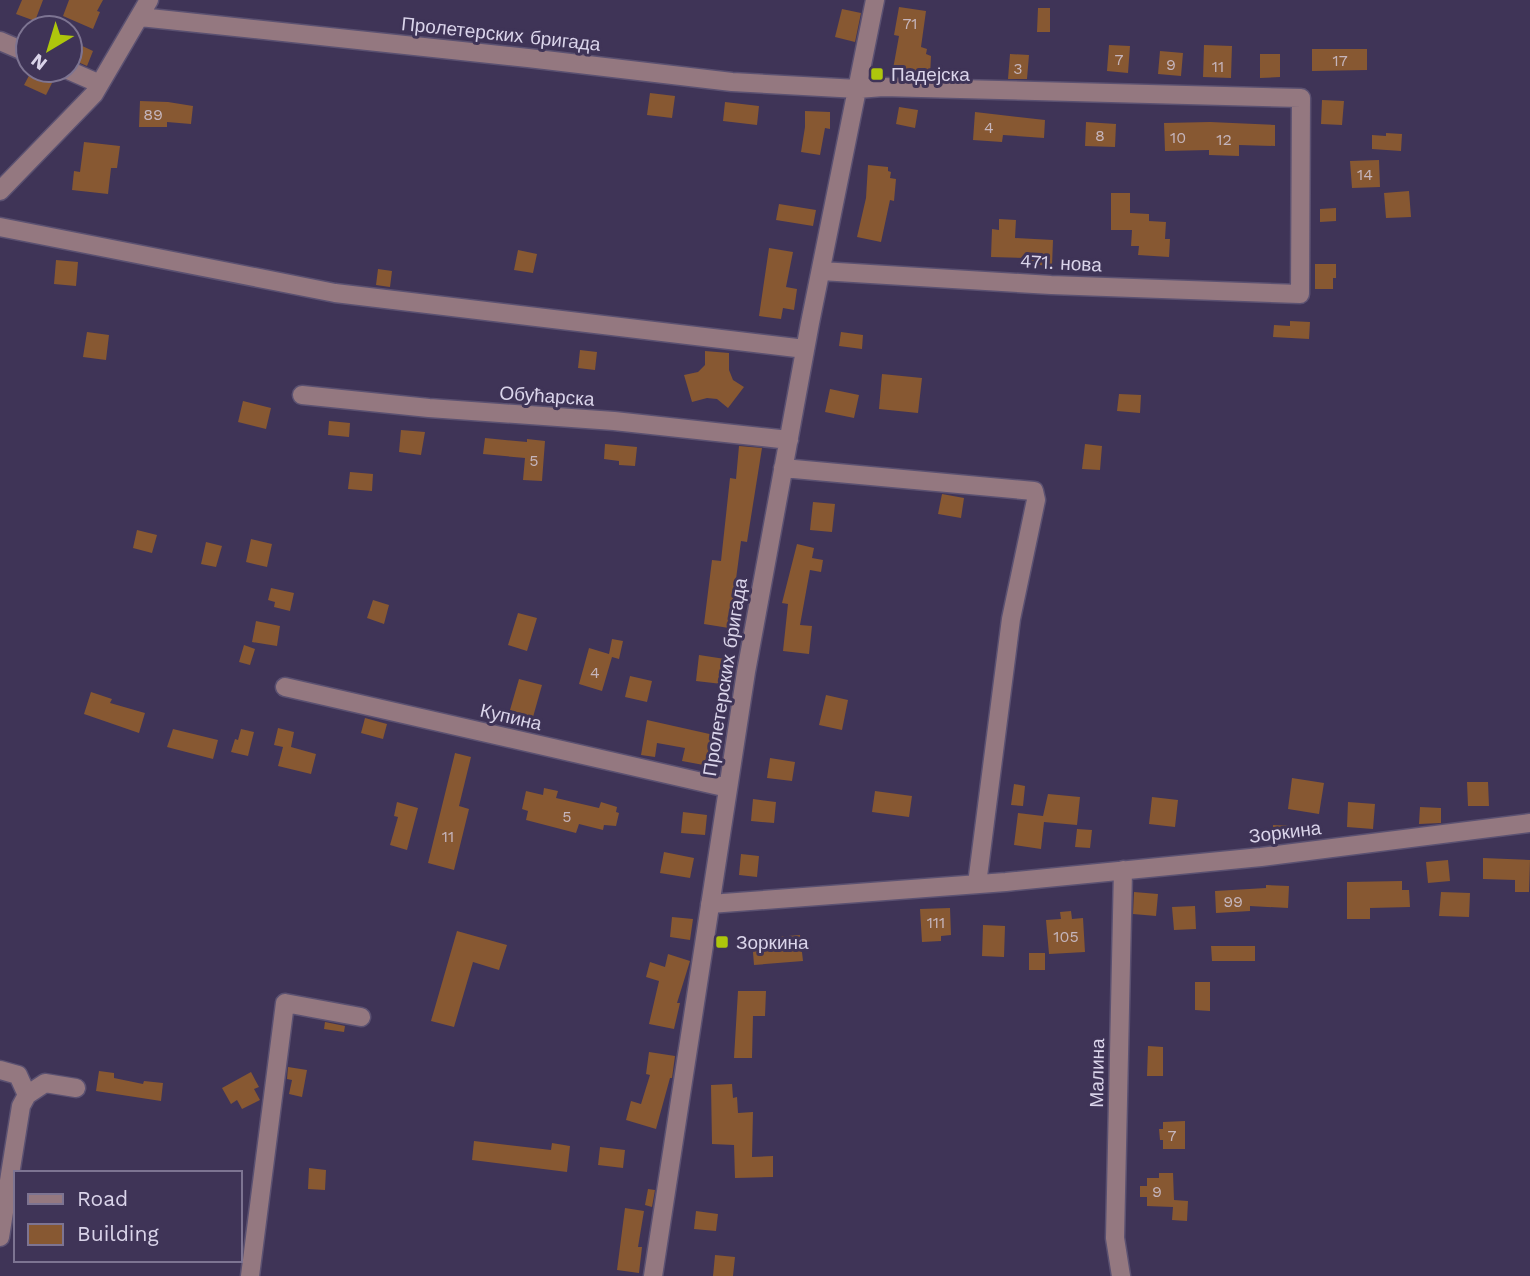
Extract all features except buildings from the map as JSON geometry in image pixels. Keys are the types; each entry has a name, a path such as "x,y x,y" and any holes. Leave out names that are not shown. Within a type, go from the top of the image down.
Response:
{"street":[{"path":"0,191 94,94 149,0"},
{"name":"Пролетерских бригада","path":"653,1276 746,672 805,349 875,0"},
{"name":"Пролетерских бригада","path":"140,17 732,82 858,89"},
{"path":"84,77 100,84"},
{"name":"471. нова","path":"821,271 1052,285 1300,294 1301,98 883,87 858,89"},
{"path":"0,227 335,293 805,349"},
{"name":"Обућарска","path":"302,395 429,408 614,421 789,440"},
{"path":"783,468 1034,492 1036,500 1011,619 977,884"},
{"name":"Купина","path":"285,687 728,788"},
{"name":"Зоркина","path":"710,904 1123,870 1530,823"},
{"name":"Малина","path":"1121,1276 1115,1238 1123,870"},
{"path":"250,1276 285,1003 361,1017"},
{"path":"0,1070 18,1075 27,1096"},
{"path":"0,1237 21,1106 27,1096 45,1083 76,1088"}],"place":[{"name":"Падејска","path":"877,74"},
{"name":"Зоркина","path":"722,942"}]}
